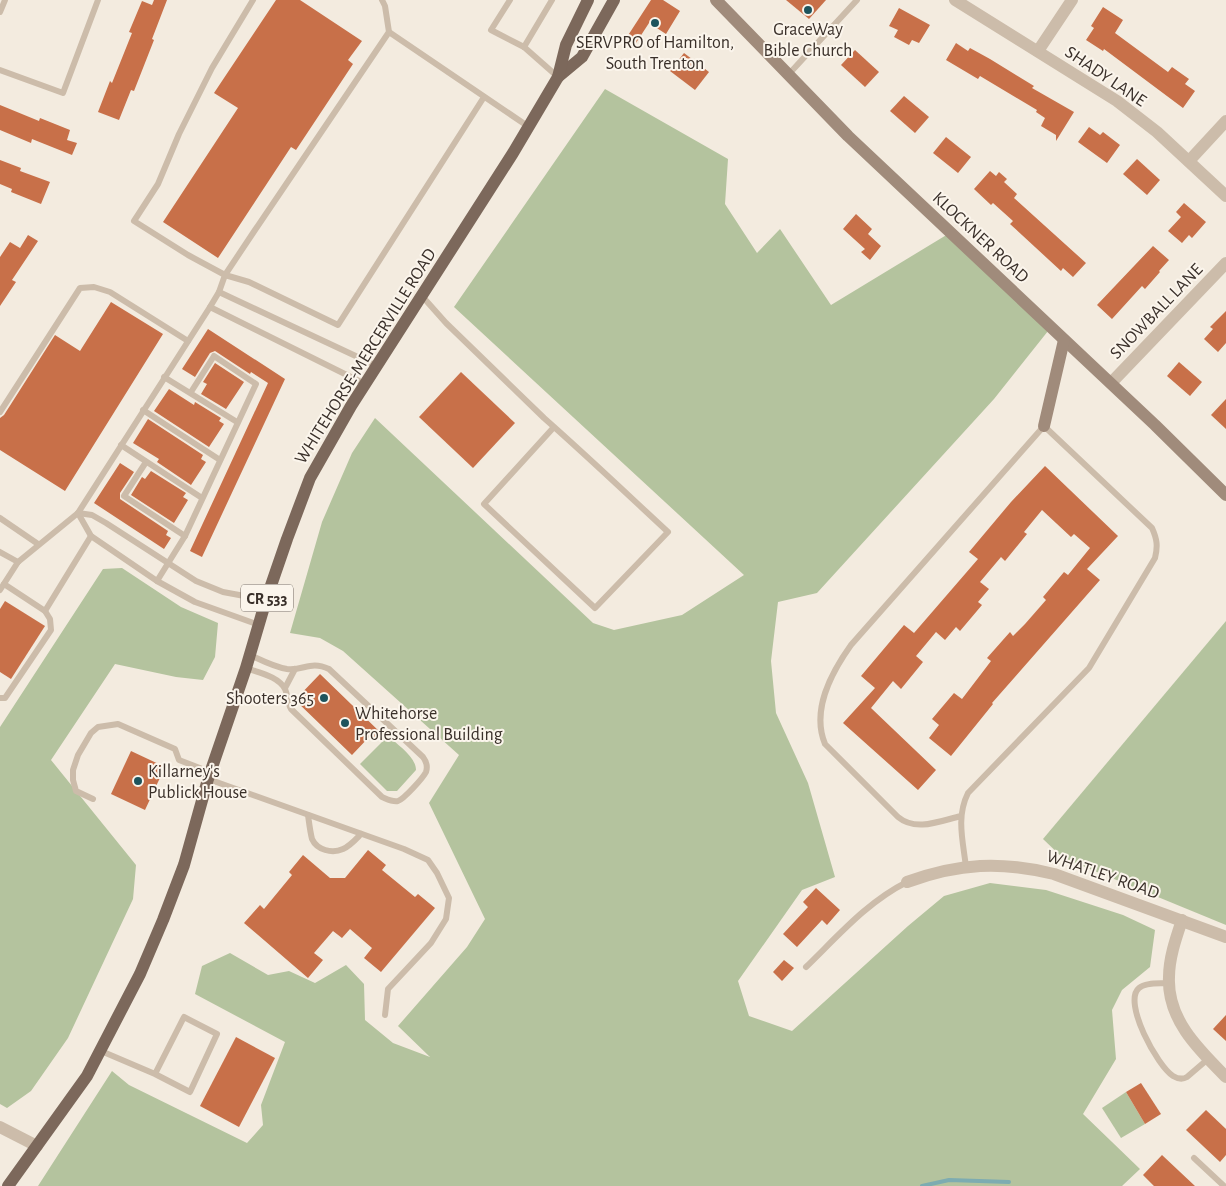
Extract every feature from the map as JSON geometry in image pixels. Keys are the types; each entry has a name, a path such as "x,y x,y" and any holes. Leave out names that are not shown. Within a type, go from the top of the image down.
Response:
{"main road":[{"name":"WHITEHORSE-MERCERVILLE ROAD","path":"8,1186 87,1076 140,974 184,865 209,776 246,668 286,538 310,478 376,366 529,127 558,77 566,45 588,0"},
{"name":"WHITEHORSE-MERCERVILLE ROAD","path":"558,77 582,57 614,0"},
{"name":"KLOCKNER ROAD","path":"716,0 848,136 1226,495"},
{"path":"1044,426 1064,340"}],"street":[{"name":"SHADY LANE","path":"955,0 1117,101 1157,132 1226,196"},
{"path":"1038,51 1072,0"},
{"path":"1189,161 1226,121"},
{"name":"SNOWBALL LANE","path":"1111,384 1226,263"},
{"name":"WHATLEY ROAD","path":"907,882 946,869 1010,865 1030,868 1054,874 1226,937"},
{"path":"1182,920 1168,976 1173,1007 1180,1024 1208,1059 1226,1077"},
{"path":"0,1127 37,1146"}],"lane":[{"path":"1,9 4,0"},
{"path":"0,70 62,93 98,0"},
{"path":"253,0 212,68 158,184 134,221 188,255 225,275 249,282 338,325 484,96"},
{"path":"390,0 384,3 390,32 529,127"},
{"path":"510,0 491,30 524,47 558,77"},
{"path":"524,47 552,0"},
{"path":"788,75 857,0"},
{"path":"0,698 5,698 50,630 50,619 45,611 2,587 18,562 78,512 210,307 219,292 225,275 272,203 390,32"},
{"path":"0,412 80,288 94,287 110,292 188,341"},
{"path":"219,292 376,366"},
{"path":"422,296 446,323 554,427 668,532 595,608 484,504 554,427"},
{"path":"210,307 365,384"},
{"path":"158,581 185,536 256,384 214,356 191,392"},
{"path":"164,377 237,422"},
{"path":"143,410 220,460"},
{"path":"960,816 920,826 911,825 898,817 825,744 820,732 819,721 823,700 831,678 850,645 1044,426 1152,528 1157,538 1158,548 1156,558 1089,668 968,793 960,816 966,867"},
{"path":"121,445 202,498"},
{"path":"146,462 124,496 185,536"},
{"path":"78,512 92,515 106,523 196,580 224,592 266,600"},
{"path":"78,512 91,536 158,581 194,602 259,625"},
{"path":"0,518 38,544"},
{"path":"45,611 91,536"},
{"path":"0,552 18,562"},
{"path":"246,668 270,676 285,688 291,709 382,797 390,801 398,801 423,777 427,765 423,756 329,669 313,664 295,669 276,666 250,655"},
{"path":"285,688 295,669"},
{"path":"93,799 76,791 72,780 73,770 78,755 91,733 98,727 118,724 175,749 179,760 209,776 428,860 437,872 449,898 446,919 431,943 388,989 385,1014"},
{"path":"308,815 312,838 315,844 328,851 345,849 361,834"},
{"path":"806,967 864,910 892,889 907,882"},
{"path":"1169,983 1143,985 1135,993 1135,1007 1143,1032 1152,1050 1170,1074 1183,1079 1208,1059"},
{"path":"101,1051 155,1074 190,1092 217,1034 184,1017 155,1074"},
{"path":"1194,1158 1224,1186"}],"green space":[{"path":"605,89 728,159 725,204 757,253 780,229 831,305 953,231 1052,326 994,399 817,593 778,602 771,661 776,713 808,783 835,877 802,890 738,981 749,1016 792,1031 944,896 990,883 1046,890 1123,915 1155,930 1150,967 1122,990 1112,1010 1116,1059 1083,1114 1140,1169 1122,1186 38,1186 112,1071 129,1085 247,1143 263,1125 261,1105 285,1042 195,994 202,966 230,953 268,975 289,971 315,983 346,965 364,984 365,1020 393,1043 430,1057 398,1026 467,947 485,919 429,803 459,755 343,651 320,638 290,633 322,522 352,453 375,418 593,623 614,630 682,615 744,575 454,307"},
{"path":"122,568 181,607 218,623 215,657 203,680 176,677 115,664 51,760 136,865 133,899 68,1038 31,1091 7,1108 0,1104 0,727 103,569"},
{"path":"1226,621 1226,925 1063,858 1043,839"},
{"path":"388,736 410,756 416,770 397,791 387,791 360,764"},
{"path":"1126,1092 1145,1124 1121,1138 1102,1108"}],"building":[{"path":"154,0 167,0 134,91 131,90 119,120 98,112 132,33 129,32 142,1 152,5"},
{"path":"276,0 300,0 362,41 348,60 353,64 296,150 291,147 218,258 163,222 238,108 214,93"},
{"name":"SERVPRO of Hamilton, South Trenton","path":"651,0 663,0 680,11 666,34 649,23 634,46 625,40"},
{"name":"GraceWay Bible Church","path":"786,0 826,0 809,19"},
{"path":"1103,7 1123,20 1115,33 1168,72 1172,67 1189,79 1185,84 1195,91 1183,108 1104,49 1103,51 1086,40 1094,28 1091,26"},
{"path":"899,8 930,25 919,43 912,40 909,45 894,37 898,30 889,26"},
{"path":"956,43 968,51 970,48 990,59 1034,86 1032,88 1074,112 1056,141 1056,135 1041,126 1045,118 1036,112 1037,110 980,76 978,79 946,60"},
{"path":"855,50 879,72 865,87 841,65"},
{"path":"684,53 709,72 695,90 670,71"},
{"path":"904,96 929,117 915,133 890,111"},
{"path":"0,105 39,121 40,118 70,130 67,140 77,143 72,155 32,139 31,143 0,130"},
{"path":"1089,127 1100,135 1103,132 1120,145 1107,163 1078,142"},
{"path":"946,137 971,157 958,173 933,153"},
{"path":"1137,159 1160,180 1147,195 1123,174"},
{"path":"0,160 21,168 20,171 50,182 41,204 11,192 12,189 0,184"},
{"path":"990,171 996,176 999,172 1007,179 1004,182 1017,194 1014,198 1086,263 1073,277 1063,268 1061,271 1010,224 1013,221 993,203 991,205 974,189"},
{"path":"1184,203 1206,222 1192,238 1189,235 1182,243 1168,231 1181,217 1176,212"},
{"path":"856,214 872,229 868,234 881,246 870,260 861,252 865,249 843,229"},
{"path":"28,235 38,241 12,280 16,282 0,306 0,257 10,242 20,248"},
{"path":"1153,246 1169,260 1145,289 1142,286 1112,319 1097,305"},
{"path":"111,302 163,334 65,491 0,450 0,418 4,415 55,335 80,351"},
{"path":"1226,311 1226,343 1218,352 1204,339 1213,329 1210,327"},
{"path":"208,329 285,379 202,557 190,551 268,383 251,372 250,374 215,351 210,353 195,377 182,369"},
{"path":"1179,362 1202,382 1190,396 1167,376"},
{"path":"215,363 244,382 226,409 201,394 207,384 203,382"},
{"path":"461,372 515,423 473,468 419,417"},
{"path":"169,389 194,405 195,402 221,418 219,421 224,424 209,447 154,411"},
{"path":"1226,399 1226,429 1211,415"},
{"path":"148,419 203,455 201,459 206,462 191,485 157,462 159,459 133,443"},
{"path":"120,463 134,472 120,493 120,499 168,531 166,535 171,538 164,549 94,503"},
{"path":"1045,466 1118,536 1087,569 1100,580 992,703 951,756 929,738 939,725 932,719 954,693 962,699 991,661 987,658 1010,632 1013,636 1025,624 1046,600 1043,597 1064,572 1068,575 1090,548 1074,534 1071,537 1042,510 1024,532 1027,534 1005,561 1001,557 980,582 989,589 978,602 982,605 960,631 956,627 945,640 936,632 916,656 923,662 901,689 893,681 871,708 936,770 918,790 843,723 875,688 861,676 904,625 914,633 978,559 969,552 1011,502"},
{"path":"151,471 186,493 183,497 188,500 174,523 131,495 142,477 145,479"},
{"path":"5,601 45,626 11,679 0,672 0,609"},
{"name":"Whitehorse Professional Building","path":"320,674 382,734 375,741 370,736 352,755 295,700"},
{"name":"Killarney's Publick House","path":"131,751 165,767 145,810 111,794"},
{"path":"368,850 386,865 382,870 415,897 418,894 435,908 381,972 364,958 372,948 350,929 342,938 333,931 314,953 323,960 308,978 244,923 260,905 264,909 292,875 289,872 303,855 330,878 345,878"},
{"path":"816,888 840,910 827,925 822,920 797,947 783,934 808,907 803,902"},
{"path":"784,960 794,968 782,981 773,972"},
{"path":"1226,1015 1226,1041 1213,1029"},
{"path":"236,1037 275,1058 239,1127 200,1106"},
{"path":"1141,1083 1161,1114 1145,1124 1126,1092"},
{"path":"1206,1110 1226,1129 1226,1155 1220,1162 1186,1130"},
{"path":"1162,1155 1195,1186 1154,1186 1143,1175"}],"waterway":[{"path":"922,1186 949,1180 1009,1182"}],"place":[{"name":"GraceWay Bible Church","path":"808,10"},
{"name":"SERVPRO of Hamilton, South Trenton","path":"655,23"},
{"name":"Shooters 365","path":"324,698"},
{"name":"Whitehorse Professional Building","path":"345,723"},
{"name":"Killarney's Publick House","path":"138,781"}]}
